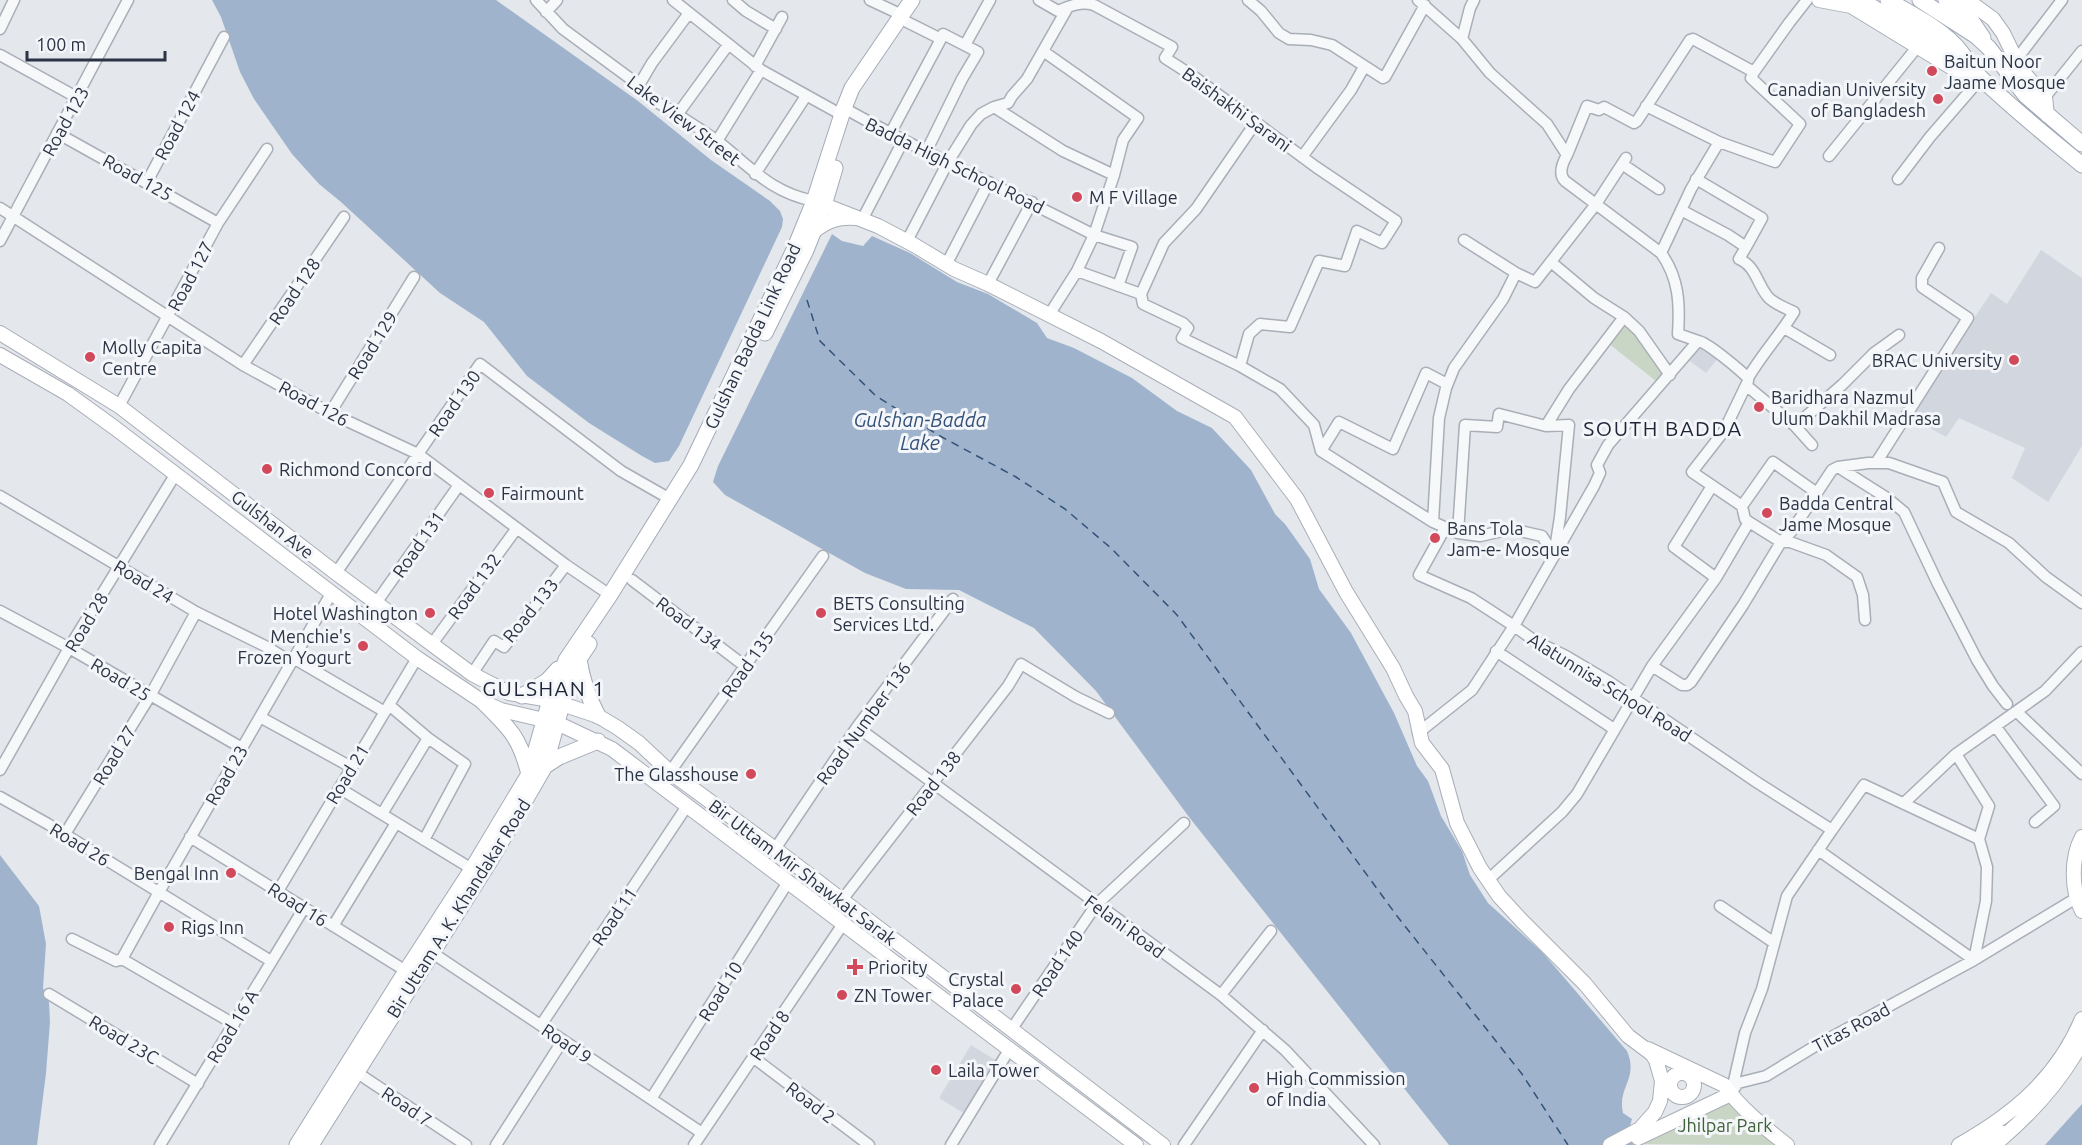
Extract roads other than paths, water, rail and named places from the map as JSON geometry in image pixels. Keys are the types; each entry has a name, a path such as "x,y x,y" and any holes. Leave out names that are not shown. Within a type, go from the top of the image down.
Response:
{"main road":[{"name":"Gulshan Badda Link Road","path":"572,660 632,580 698,466 814,231 819,203 846,112 904,19 912,0"},
{"name":"Gulshan Badda Link Road","path":"904,19 923,0"},
{"path":"1819,0 1851,6 1954,69 1981,78"},
{"path":"1861,0 1968,65"},
{"path":"1888,0 1952,42 1968,65 1981,78 2015,110 2082,165"},
{"path":"1920,0 1962,26 1989,48"},
{"path":"1946,0 1993,19 2028,79 2045,97 2047,115"},
{"path":"1967,7 1989,48 2016,86 2047,115 2081,141"},
{"name":"Gulshan Badda Link Road","path":"572,660 671,498 701,443 819,203"},
{"path":"819,203 844,211 907,241 946,265 1101,341 1235,417 1297,499 1338,577 1393,668 1415,711 1422,743 1442,770 1457,823 1488,880 1522,921 1585,984 1628,1036 1652,1054 1666,1086 1684,1097 1689,1113"},
{"path":"814,231 828,220 859,219"},
{"name":"Gulshan Ave","path":"0,333 119,406 472,674 502,690 556,702"},
{"name":"Gulshan Ave","path":"0,355 68,394 417,658 483,702 501,710 551,722"},
{"path":"522,696 548,681 572,660 598,716"},
{"name":"Bir Uttam A. K. Khandakar Road","path":"297,1145 352,1070 431,952 490,861 545,766 556,702 572,660"},
{"path":"483,702 512,731 522,750 529,774"},
{"name":"Bir Uttam Mir Shawkat Sarak","path":"556,702 598,716 639,742 670,772 843,900 1163,1145"},
{"name":"Bir Uttam A. K. Khandakar Road","path":"310,1145 406,970 472,869 529,774 551,722"},
{"name":"Bir Uttam Mir Shawkat Sarak","path":"551,722 612,749 1136,1145"},
{"path":"545,766 598,741"},
{"path":"2080,904 2075,887 2074,858 2082,837"},
{"path":"843,900 843,924"},
{"path":"1959,1145 2003,1118 2036,1089 2062,1056 2082,1019"},
{"path":"1994,1145 2035,1106 2067,1066 2082,1042"},
{"path":"1641,1046 1691,1072 1724,1085 1787,1145"},
{"path":"1625,1145 1646,1130 1671,1080 1680,1073 1691,1072"},
{"path":"1684,1097 1693,1089 1691,1072"},
{"path":"1610,1145 1731,1094"},
{"path":"1979,1145 2035,1106"}],"street":[{"path":"0,29 14,0"},
{"name":"Road 123","path":"0,241 78,98 128,0"},
{"name":"Lake View Street","path":"536,0 563,29 639,85 645,95 717,141 755,174 795,198 819,203"},
{"path":"546,12 557,0"},
{"path":"733,0 746,11 776,29"},
{"path":"870,0 941,39"},
{"path":"965,45 990,0"},
{"path":"907,241 970,125 981,114 994,107 1008,104 1027,79 1043,51 1063,9 1039,0"},
{"path":"1248,0 1261,11 1279,33 1289,39 1311,40 1332,45 1384,78 1421,3 1462,39 1490,73 1547,124 1567,155"},
{"path":"1462,39 1474,0"},
{"path":"1646,106 1719,142 1775,162 1800,124 1751,78 1807,0"},
{"path":"2016,60 2062,0"},
{"name":"Badda High School Road","path":"678,1 689,13 758,68 806,96 846,112 1032,202 1094,235 1132,247 1118,286"},
{"name":"Baishakhi Sarani","path":"1063,9 1074,4 1094,5 1172,47 1165,58 1193,76 1302,157 1396,221 1382,243 1357,231 1345,266 1319,261 1290,327 1260,324 1250,334 1240,366"},
{"path":"639,85 652,63 689,13"},
{"path":"717,141 758,68 782,18"},
{"path":"890,134 944,34 978,52 926,152"},
{"name":"Road 124","path":"147,182 225,37"},
{"path":"1754,72 1693,39 1690,40 1634,123 1604,107 1599,110 1587,106 1564,161 1561,177 1661,253 1670,266 1677,285 1678,334 1703,341 1733,363 1748,382 1812,445"},
{"path":"677,115 728,45"},
{"path":"1829,156 1918,46"},
{"path":"1043,51 1138,118 1123,140 1094,235 1077,271 1049,315"},
{"path":"2045,97 2082,51"},
{"path":"0,55 78,98"},
{"path":"1302,157 1351,90 1364,67"},
{"path":"1898,179 1930,137 1981,78"},
{"path":"755,174 806,96"},
{"path":"994,107 1063,151 1114,175"},
{"path":"1256,122 1196,209 1164,243 1141,294 1143,304 1183,323 1188,328 1182,338 1240,366 1280,389 1314,425 1321,451 1433,522 1458,533 1480,536 1511,529 1542,536 1554,555"},
{"name":"Road 125","path":"57,133 218,223"},
{"path":"859,219 903,141"},
{"path":"1661,253 1696,179 1719,142"},
{"name":"Road 127","path":"119,406 218,223 267,148"},
{"path":"1464,240 1516,273 1535,282 1596,204 1624,161 1659,189"},
{"path":"1696,179 1762,218 1739,259 1747,262 1769,299 1794,312 1760,357 1724,430 1692,472 1742,506 1745,519 1749,522 1781,542 1790,542 1826,555 1857,577 1863,594 1866,620"},
{"path":"946,265 988,182"},
{"path":"988,284 1032,202"},
{"name":"Road 126","path":"0,208 243,365 330,413 418,454 566,565 610,595"},
{"path":"1681,210 1746,247"},
{"name":"Road 128","path":"243,365 344,217"},
{"path":"1875,463 1968,318 1922,287 1922,278 1939,248"},
{"path":"1551,262 1639,331 1670,375"},
{"path":"1077,271 1141,294"},
{"path":"1433,522 1439,418 1448,384 1454,368 1503,298 1516,273"},
{"name":"Road 129","path":"330,413 414,277"},
{"path":"1546,426 1569,389 1624,317"},
{"path":"1784,328 1830,355"},
{"path":"1795,426 1874,353 1899,334"},
{"name":"Alatunnisa School Road","path":"1698,341 1608,445 1597,465 1600,473 1594,486 1514,626 1608,681 1758,783 1832,830"},
{"name":"Road 130","path":"336,573 480,364 621,471 671,498"},
{"path":"1321,451 1339,422 1393,449 1426,373 1448,384"},
{"path":"1458,533 1465,425 1497,428 1499,414 1546,426 1569,425 1554,555"},
{"path":"594,445 671,498"},
{"path":"1742,506 1773,462 1817,493"},
{"path":"1652,666 1682,685 1687,685 1691,681 1743,605 1781,542 1791,532 1832,470 1838,467 1875,463 1889,464 1943,482 1956,512 2009,543 2046,577 2082,603"},
{"path":"1838,467 1887,498 1904,512 1977,660 2007,704"},
{"name":"Road 28","path":"0,770 69,648 175,475"},
{"name":"Road 131","path":"376,603 459,485"},
{"path":"1712,486 1674,547 1716,578"},
{"name":"Road 24","path":"0,496 196,612 387,708 465,764 423,840"},
{"path":"1488,880 1562,812 1577,794 1652,666 1716,578 1749,522"},
{"name":"Road 132","path":"432,644 517,528"},
{"path":"1418,733 1472,690 1514,626 1471,598 1419,575 1445,528"},
{"name":"Road 135","path":"670,772 823,556"},
{"name":"Road 133","path":"472,674 494,641 504,647 566,565"},
{"name":"Road 134","path":"632,580 746,667"},
{"name":"Road 23","path":"122,959 332,592"},
{"name":"Road Number 136","path":"775,849 857,727 953,599"},
{"name":"Road 25","path":"0,611 242,748"},
{"name":"Road 27","path":"65,834 150,696 196,612"},
{"path":"1496,651 1614,729"},
{"path":"1904,803 1956,754 2045,691 2082,652"},
{"name":"Road 21","path":"278,891 417,658"},
{"name":"Road 138","path":"843,900 1008,686 1021,664 1108,713"},
{"path":"2017,712 2082,774"},
{"path":"260,717 351,767"},
{"name":"Felani Road","path":"857,727 1221,995 1285,1050 1374,1145"},
{"path":"1996,727 2054,806 2035,822"},
{"path":"382,814 428,738"},
{"path":"1818,850 1974,960 1986,902 1987,867 1980,839 1989,806 1956,754"},
{"path":"1731,1094 1745,1033 1762,989 1787,896 1864,784 1980,839"},
{"path":"339,788 472,869"},
{"name":"Road 26","path":"0,797 65,834 271,961"},
{"name":"Road 11","path":"541,1025 687,806"},
{"path":"333,926 396,823"},
{"name":"Road 140","path":"1011,1030 1096,905 1184,823"},
{"name":"Road 16","path":"190,837 406,970"},
{"name":"Road 10","path":"651,1099 788,882"},
{"name":"Titas Road","path":"1731,1094 1738,1083 1766,1076 1817,1045 2080,904"},
{"path":"1720,906 1773,942"},
{"name":"Road 16 A","path":"160,1145 304,908"},
{"name":"Road 8","path":"694,1145 843,924"},
{"path":"1221,995 1271,931"},
{"path":"72,939 116,960 122,959 234,1024"},
{"name":"Road 9","path":"431,952 702,1133"},
{"name":"Road 23C","path":"49,994 198,1084"},
{"path":"1184,1145 1263,1030"},
{"path":"496,1145 563,1040"},
{"path":"951,1145 1009,1050"},
{"name":"Road 2","path":"754,1058 869,1145"},
{"name":"Road 7","path":"352,1070 466,1145"}],"water":[{"path":"212,0 496,0 638,101 711,160 770,201 780,211 783,219 782,227 679,446 669,461 655,463 642,456 589,423 527,376 484,322 440,293 319,184 292,154 254,99 240,72 221,17"},
{"name":"Gulshan-Badda Lake","path":"832,234 842,241 863,246 872,236 910,253 957,282 988,294 1037,323 1047,338 1074,348 1132,378 1177,411 1212,428 1251,470 1275,514 1310,559 1319,589 1351,633 1394,713 1417,766 1428,781 1441,816 1462,851 1470,875 1488,903 1543,953 1627,1051 1631,1069 1622,1104 1623,1113 1632,1119 1630,1126 1633,1145 1449,1145 1189,817 1096,691 1034,628 959,590 906,589 865,573 725,495 713,482 718,466"},
{"path":"0,855 39,906 46,944 43,988 49,1002 50,1022 37,1145 0,1145"},
{"path":"2082,1104 2082,1145 2045,1145"}],"place":[{"name":"Baitun Noor Jaame Mosque","path":"1932,71"},
{"name":"Canadian University of Bangladesh","path":"1938,99"},
{"name":"M F Village","path":"1077,197"},
{"name":"Molly Capita Centre","path":"90,357"},
{"name":"BRAC University","path":"2014,360"},
{"name":"Baridhara Nazmul Ulum Dakhil Madrasa","path":"1759,407"},
{"name":"Richmond Concord","path":"267,469"},
{"name":"Fairmount","path":"489,493"},
{"name":"Badda Central Jame Mosque","path":"1767,513"},
{"name":"Bans Tola Jam-e- Mosque","path":"1435,538"},
{"name":"Hotel Washington","path":"430,613"},
{"name":"BETS Consulting Services Ltd.","path":"821,613"},
{"name":"Menchie's Frozen Yogurt","path":"363,646"},
{"name":"The Glasshouse","path":"751,774"},
{"name":"Bengal Inn","path":"231,873"},
{"name":"Rigs Inn","path":"169,927"},
{"name":"Priority","path":"855,967"},
{"name":"Crystal Palace","path":"1016,989"},
{"name":"ZN Tower","path":"842,995"},
{"name":"Laila Tower","path":"936,1070"},
{"name":"High Commission of India","path":"1254,1088"}],"district":[{"name":"SOUTH BADDA","path":"1663,428"},
{"name":"GULSHAN 1","path":"544,688"}],"park label":[{"name":"Jhilpar Park","path":"1725,1125"}]}
